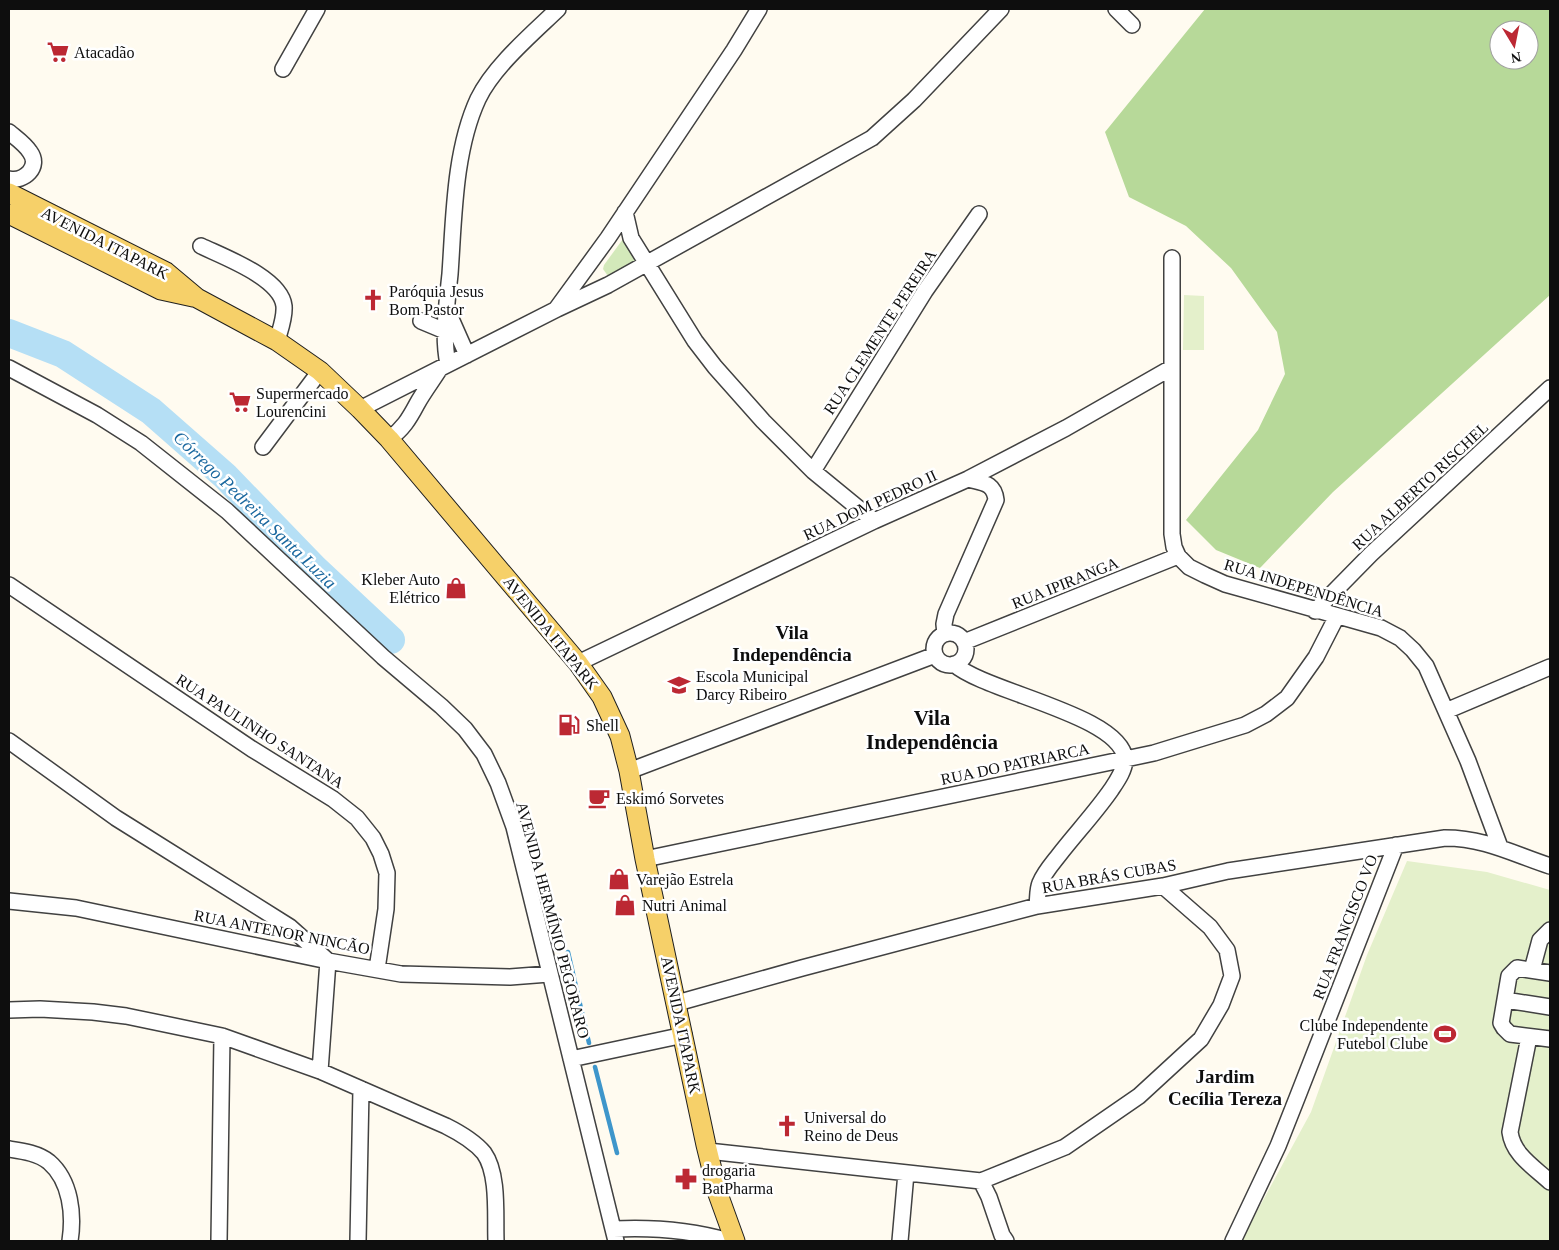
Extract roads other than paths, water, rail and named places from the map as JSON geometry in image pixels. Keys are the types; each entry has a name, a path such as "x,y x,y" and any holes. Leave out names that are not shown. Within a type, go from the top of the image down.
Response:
{"main road":[{"name":"AVENIDA ITAPARK","path":"9,194 166,272 197,298 277,341 320,372 389,439 578,664 602,697 620,736 629,770 708,1151 718,1194 735,1241"},
{"name":"AVENIDA ITAPARK","path":"9,214 161,290 197,298"}],"street":[{"path":"283,69 317,9"},
{"path":"389,439 407,423 417,404 444,367 444,339 463,143 478,98 515,51 558,9"},
{"path":"557,309 608,238 734,50 759,9"},
{"path":"360,409 557,309 608,286 860,144 883,129 914,100 1001,9"},
{"path":"1116,9 1132,25"},
{"path":"9,132 31,152 34,161 29,173 24,178 9,179"},
{"path":"625,212 631,238 695,341 715,367 813,471 874,521"},
{"name":"RUA CLEMENTE PEREIRA","path":"813,471 925,290 979,214"},
{"path":"608,238 620,236 631,238"},
{"path":"201,246 256,271 277,291 284,304 284,318 277,341"},
{"path":"1172,258 1172,534 1178,556"},
{"path":"589,264 590,275 593,280 597,284 608,286"},
{"path":"447,310 467,355"},
{"path":"421,321 445,331"},
{"name":"AVENIDA HERMÍNIO PEGORARO","path":"9,368 97,416 141,443 199,488 227,511 383,657 442,706 465,729 484,754 498,783 514,827 614,1235"},
{"name":"RUA DOM PEDRO II","path":"578,664 874,521 968,480 1066,428 1171,368"},
{"path":"263,447 320,372"},
{"name":"RUA ALBERTO RISCHEL","path":"1315,611 1371,554 1550,388"},
{"path":"945,634 946,614 996,500 995,492 989,485 968,480"},
{"name":"RUA INDEPENDÊNCIA","path":"1178,556 1189,567 1225,584 1315,611 1381,628 1400,638 1426,666 1468,761 1500,847"},
{"name":"RUA IPIRANGA","path":"964,642 1178,556"},
{"name":"RUA PAULINHO SANTANA","path":"9,585 252,749 332,799 357,818 373,838 387,873 386,909 377,969"},
{"name":"RUA DO PATRIARCA","path":"646,859 1124,759 1193,742 1245,725 1266,714 1287,698 1316,657 1337,616"},
{"path":"954,664 964,656 964,642 954,633 938,637 934,644 935,655 943,663 954,664 970,676 1040,702 1094,726 1115,739 1121,746 1124,759 1123,768 1117,781 1048,869 1039,884 1037,906"},
{"path":"629,770 935,655"},
{"path":"1446,711 1550,667"},
{"path":"13,748 116,818 290,927 328,961 320,1071"},
{"name":"RUA BRÁS CUBAS","path":"677,1003 821,962 1037,906 1163,886 1228,871 1445,838 1477,840 1550,866"},
{"name":"RUA FRANCISCO VO","path":"1233,1241 1281,1138 1396,845"},
{"path":"708,1151 981,1181 1065,1147 1139,1096 1201,1039 1221,1005 1232,976 1227,950 1210,927 1163,886"},
{"name":"RUA ANTENOR NINCÃO","path":"9,901 76,908 328,961 401,974 510,977 549,974"},
{"path":"1532,970 1540,940 1550,930"},
{"path":"1550,973 1517,968 1512,972 1509,976 1501,1023 1510,1034 1550,1039"},
{"path":"1505,1000 1550,1007"},
{"path":"9,1010 40,1009 126,1016 222,1036 320,1071 446,1126 464,1135 485,1155 494,1180 496,1241"},
{"path":"571,1059 684,1035"},
{"path":"219,1241 222,1036"},
{"path":"1529,1037 1510,1132 1512,1143 1518,1153 1550,1182"},
{"path":"358,1241 361,1089"},
{"path":"9,1148 40,1156 49,1161 59,1173 72,1208 70,1241"},
{"path":"900,1241 906,1173"},
{"path":"981,1181 1006,1241"},
{"path":"614,1235 642,1228 665,1236 701,1234 729,1241"}],"waterway":[{"name":"Córrego Pedreira Santa Luzia","path":"9,333 63,354 151,411 225,476 314,568 391,640"},
{"name":"Córrego Pedreira Santa Luzia","path":"568,952 589,1043"},
{"name":"Córrego Pedreira Santa Luzia","path":"595,1067 617,1153"}],"place":[{"name":"Atacadão","path":"58,52"},
{"name":"Paróquia Jesus Bom Pastor","path":"373,300"},
{"name":"Supermercado Lourencini","path":"240,402"},
{"name":"Kleber Auto Elétrico","path":"456,588"},
{"name":"Escola Municipal Darcy Ribeiro","path":"679,685"},
{"name":"Shell","path":"569,725"},
{"name":"Eskimó Sorvetes","path":"599,798"},
{"name":"Varejão Estrela","path":"619,879"},
{"name":"Nutri Animal","path":"625,905"},
{"name":"Clube Independente Futebol Clube","path":"1445,1034"},
{"name":"Universal do Reino de Deus","path":"787,1126"},
{"name":"drogaria BatPharma","path":"686,1179"}],"district":[{"name":"Vila Independência","path":"792,643"},
{"name":"Vila Independência","path":"932,730"},
{"name":"Jardim Cecília Tereza","path":"1225,1087"}]}
